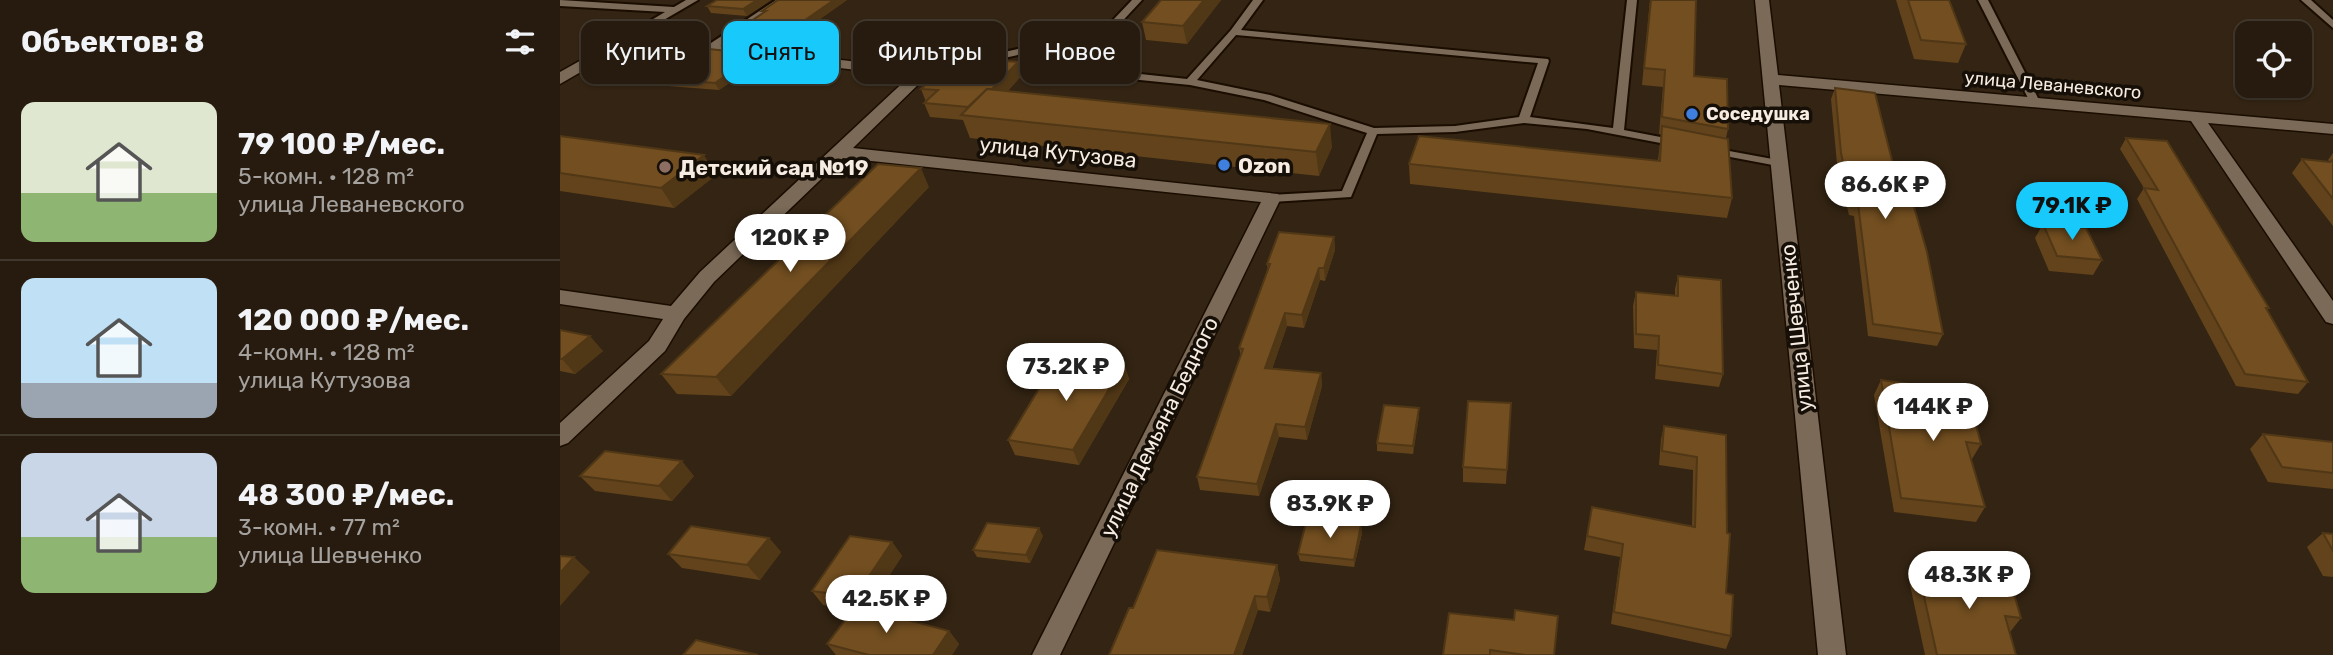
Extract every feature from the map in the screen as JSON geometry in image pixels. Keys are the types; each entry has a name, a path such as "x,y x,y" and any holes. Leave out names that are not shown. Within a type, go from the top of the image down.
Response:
{"street":[{"name":"улица Шевченко","path":"1762,0 1832,655"},
{"path":"709,49 853,65"},
{"path":"560,79 581,67"},
{"name":"улица Леваневского","path":"1769,79 2333,129"},
{"path":"560,437 656,346 676,314 708,277 910,84"},
{"path":"2196,117 2333,317"},
{"name":"улица Кутузова","path":"839,152 1272,198"},
{"name":"улица Демьяна Бедного","path":"1046,655 1272,198"},
{"path":"560,297 676,314"}],"lane":[{"path":"658,21 693,0"},
{"path":"709,49 782,0"},
{"path":"1117,21 1137,0"},
{"path":"1190,82 1258,0"},
{"path":"1618,132 1632,0"},
{"path":"1983,0 2035,102"},
{"path":"2306,0 2333,24"},
{"path":"560,3 676,10"},
{"path":"1234,32 1544,61 1524,120"},
{"path":"1140,77 1190,82 1266,97 1373,131 1455,129 1524,120 1618,132 1685,145"},
{"path":"1272,198 1347,194 1373,131"},
{"path":"1698,148 1778,163"}],"building":[{"path":"717,0 757,0 743,9 707,6"},
{"path":"778,0 834,0 804,21 751,21 766,11 762,11"},
{"path":"1161,0 1204,0 1183,26 1142,22"},
{"path":"1651,0 1696,0 1694,76 1727,79 1728,129 1662,117 1665,70 1644,68"},
{"path":"1908,0 1949,0 1966,44 1921,40"},
{"path":"709,49 723,50 723,77 715,83 709,83"},
{"path":"1006,61 1018,62 1006,74"},
{"path":"926,84 997,84 992,89 987,89 968,107 924,103 938,90 921,89"},
{"path":"1835,88 1875,93 1900,192 1910,193 1927,252 1943,334 1873,324 1858,204 1853,204 1841,153"},
{"path":"987,89 1330,124 1316,152 961,115"},
{"path":"1662,126 1728,139 1732,198 1409,164 1419,136 1660,161"},
{"path":"560,136 704,155 661,188 560,173"},
{"path":"2126,138 2167,141 2269,308 2266,308 2308,382 2245,374 2144,188 2158,190"},
{"path":"2302,159 2333,160 2333,199"},
{"path":"878,164 921,168 716,377 661,374"},
{"path":"2043,224 2086,228 2102,260 2057,256"},
{"path":"1279,232 1334,237 1324,268 1319,268 1302,315 1285,313 1265,368 1321,373 1305,427 1276,424 1257,484 1197,477 1243,349 1239,348"},
{"path":"1678,276 1721,280 1723,374 1658,365 1659,336 1636,334 1636,292 1678,296"},
{"path":"560,330 590,336 560,359"},
{"path":"1058,357 1124,364 1073,450 1008,440"},
{"path":"1881,380 1967,392 1981,444 1966,442 1985,507 1901,498"},
{"path":"1468,401 1511,403 1507,470 1463,467"},
{"path":"1384,405 1419,408 1413,446 1377,443"},
{"path":"1664,426 1726,435 1727,533 1730,534 1726,593 1733,595 1731,636 1614,612 1623,544 1587,536 1592,507 1695,527 1697,457 1662,451"},
{"path":"2263,434 2333,442 2333,473 2282,467"},
{"path":"605,451 682,461 659,486 580,476"},
{"path":"1307,519 1361,525 1354,560 1298,554"},
{"path":"987,523 1039,528 1026,555 973,550"},
{"path":"691,526 769,538 747,565 668,554"},
{"path":"2323,533 2333,534 2333,551"},
{"path":"850,536 892,542 855,597 812,591"},
{"path":"1157,550 1277,565 1267,597 1255,596 1234,655 1109,655 1129,608 1133,608"},
{"path":"560,556 574,557 560,573"},
{"path":"1917,565 2009,577 2021,618 2005,616 2016,655 1937,655"},
{"path":"856,606 949,631 933,655 869,655 827,644"},
{"path":"1515,610 1558,616 1554,655 1525,655 1490,650 1490,655 1443,655 1449,613 1514,620"},
{"path":"696,640 758,655 683,655"}],"place":[{"name":"Соседушка","path":"1692,114"},
{"name":"Ozon","path":"1224,165"},
{"name":"Детский сад №19","path":"665,167"}]}
